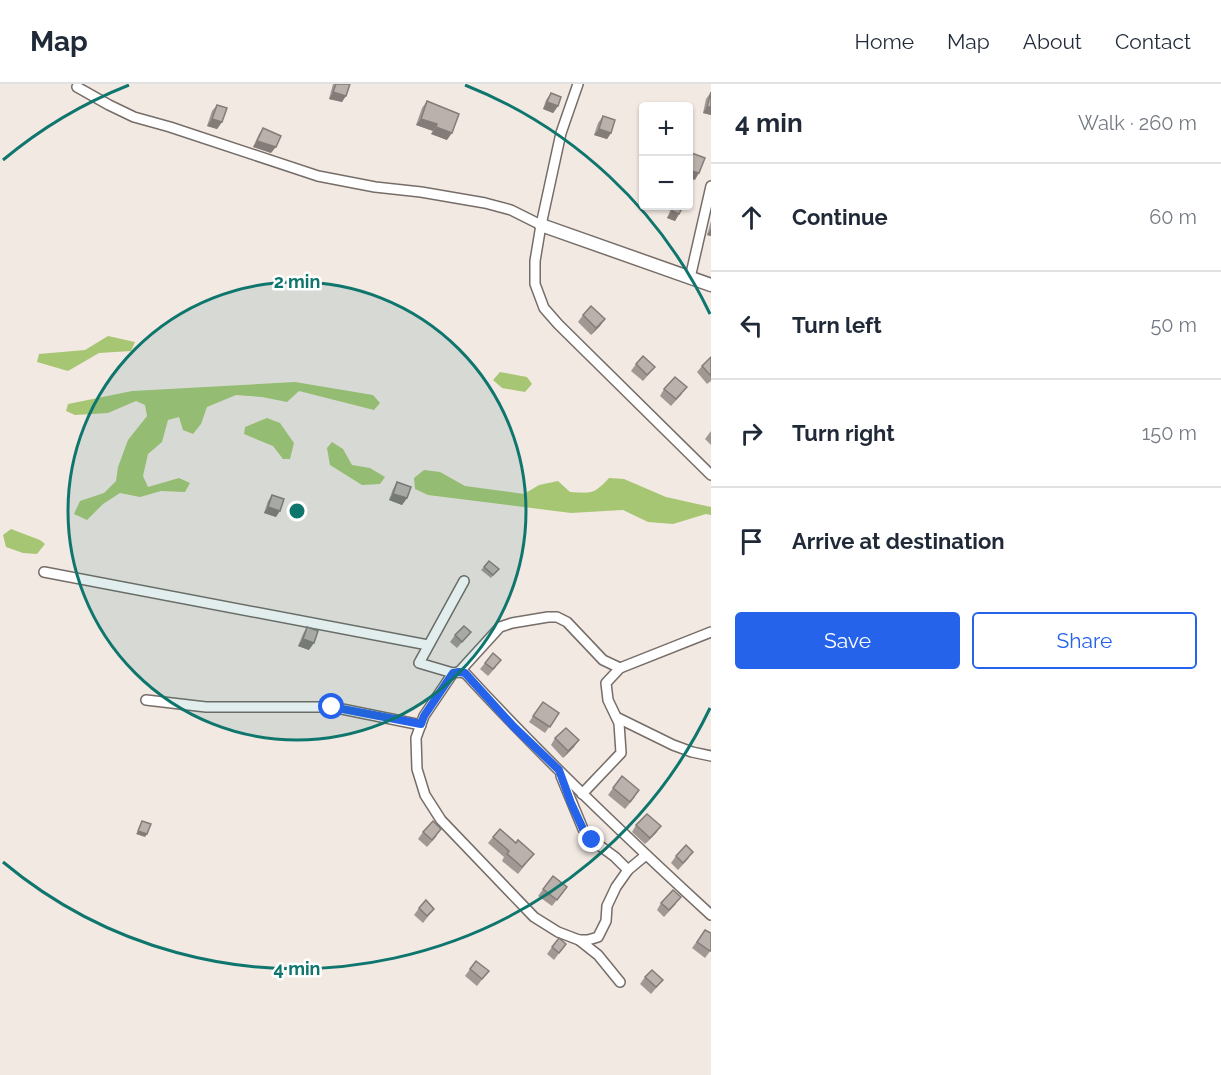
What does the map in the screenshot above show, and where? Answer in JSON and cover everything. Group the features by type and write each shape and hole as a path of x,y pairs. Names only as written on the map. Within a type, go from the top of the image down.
{"street":[{"path":"578,84 561,133 541,225 535,261 535,284 544,308 558,324 711,475"},
{"path":"77,87 134,117 318,176 485,203 511,210 541,225 711,285"},
{"path":"690,278 711,186"},
{"path":"44,572 428,645"},
{"path":"464,581 419,663 456,673 465,673 514,727 591,803 711,915"},
{"path":"620,668 603,660 567,622 557,617 548,616 500,627 456,673 424,716 416,738 417,769 425,795 441,820 534,917 558,932 579,940 598,955 620,982"},
{"path":"582,794 621,753 618,718 608,700 606,683 620,668 711,632"},
{"path":"146,700 206,707 332,707 421,724"},
{"path":"618,718 673,745 711,756"},
{"path":"559,770 569,798 587,835 628,870"},
{"path":"569,798 591,803"},
{"path":"598,955 596,948 598,937 606,921 607,906 616,887 628,870 646,855"},
{"path":"579,940 598,937"}],"green space":[{"path":"108,336 135,342 131,351 99,353 68,371 37,362 39,354 85,350"},
{"path":"500,372 527,377 532,384 525,392 502,388 493,380"},
{"path":"295,382 373,395 380,403 374,410 299,391 287,402 236,395 207,407 201,424 193,434 183,430 179,417 168,420 162,442 148,454 143,476 148,487 179,478 190,483 185,492 161,491 140,497 120,493 103,504 87,520 74,514 80,501 104,493 116,481 118,467 128,440 147,416 145,405 136,401 108,413 75,415 66,411 68,404 132,391"},
{"path":"267,418 280,423 294,443 290,459 283,459 273,446 244,434 245,427"},
{"path":"332,442 343,449 352,465 370,468 385,477 380,484 362,485 330,465 327,448"},
{"path":"424,470 440,472 465,486 524,494 539,485 558,481 570,492 588,492 599,488 609,478 624,479 666,497 711,507 711,515 706,514 673,524 648,522 623,510 571,513 428,495 415,489 414,478"},
{"path":"11,529 45,544 37,554 23,553 6,547 3,535"}],"building":[{"path":"336,84 350,84 346,96 333,92"},
{"path":"711,92 711,107 707,107"},
{"path":"551,93 561,97 558,106 547,102"},
{"path":"427,101 459,114 452,133 436,127 437,124 421,119"},
{"path":"217,105 227,108 222,122 212,119"},
{"path":"603,116 615,120 611,133 599,129"},
{"path":"263,128 281,136 276,147 257,141"},
{"path":"693,154 705,158 699,173 693,171"},
{"path":"591,306 605,319 596,328 583,315"},
{"path":"643,356 655,367 647,375 636,364"},
{"path":"711,357 711,376 702,366"},
{"path":"675,377 687,387 676,399 664,389"},
{"path":"397,482 411,487 407,498 393,494"},
{"path":"272,495 284,499 280,511 268,507"},
{"path":"489,561 499,569 493,575 484,567"},
{"path":"464,626 471,632 462,642 455,635"},
{"path":"307,627 318,631 314,643 303,639"},
{"path":"493,653 501,660 493,669 485,663"},
{"path":"543,702 559,713 550,727 533,716"},
{"path":"566,728 579,740 568,751 555,738"},
{"path":"622,776 639,790 630,802 613,788"},
{"path":"647,814 661,826 650,838 636,825"},
{"path":"142,821 151,824 147,834 138,831"},
{"path":"433,821 441,829 432,840 423,832"},
{"path":"500,829 516,843 518,840 534,854 522,867 493,837"},
{"path":"686,845 693,852 683,863 676,856"},
{"path":"553,876 567,887 557,900 543,889"},
{"path":"673,890 681,897 669,910 661,903"},
{"path":"426,900 434,909 427,916 419,908"},
{"path":"705,930 711,933 710,951 697,942"},
{"path":"559,938 566,944 559,953 552,947"},
{"path":"476,961 489,971 482,979 470,969"},
{"path":"652,970 663,980 656,987 645,977"}],"route":[{"path":"332,707 421,724 453,673 465,673 514,727 559,770 583,829 592,840"}]}
